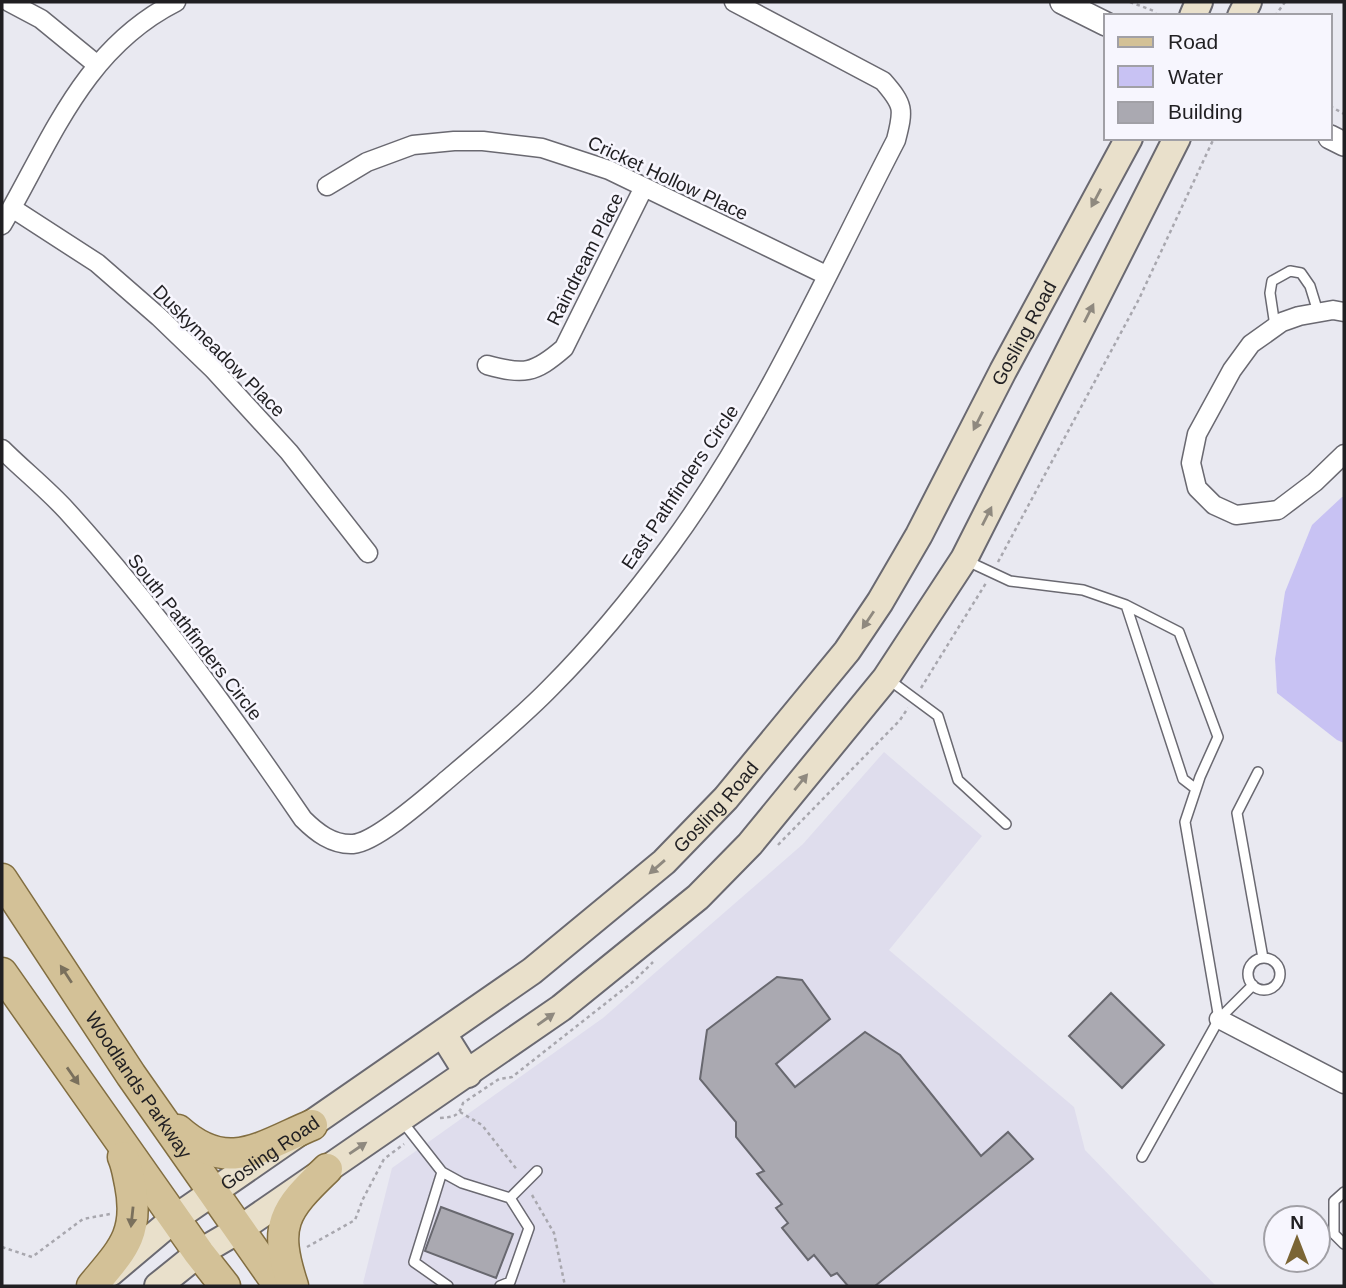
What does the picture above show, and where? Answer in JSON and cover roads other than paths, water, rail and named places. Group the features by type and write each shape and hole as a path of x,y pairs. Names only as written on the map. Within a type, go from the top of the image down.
{"main road":[{"name":"Gosling Road","path":"93,1286 174,1219 532,971 664,862 726,798 847,651 880,602 919,535 1003,371 1128,140"},
{"path":"158,1286 199,1253 240,1229 561,1008 698,897 750,844 886,678 964,559 1176,140"},
{"name":"Woodlands Parkway","path":"2,879 158,1112 279,1286"},
{"path":"2,973 174,1219 225,1286"},
{"path":"443,1034 468,1074"},
{"path":"158,1112 205,1150 223,1154 241,1155 312,1125"},
{"path":"93,1286 123,1246 131,1231 134,1216 134,1201 126,1164 110,1128"},
{"path":"293,1286 282,1233 286,1215 299,1195 327,1169"}],"street":[{"path":"9,2 41,19 96,64"},
{"path":"2,225 68,103 96,64 128,34 176,2"},
{"name":"East Pathfinders Circle","path":"354,844 379,833 397,820 530,706 578,657 644,580 672,543 735,447 896,140 901,119 900,100 883,81 734,2"},
{"path":"1062,2 1104,23"},
{"name":"Cricket Hollow Place","path":"327,186 367,162 413,145 454,141 542,148 609,170 826,275"},
{"name":"Raindream Place","path":"487,365 517,373 545,365 564,348 644,187"},
{"name":"Duskymeadow Place","path":"12,208 97,263 213,369 289,452 368,553"},
{"path":"1344,312 1333,310 1299,316 1275,327 1251,344 1232,369 1197,434 1191,463 1197,488 1214,506 1236,515 1278,510 1315,482 1344,454"},
{"name":"South Pathfinders Circle","path":"2,449 66,509 135,589 178,644 303,819 320,836 354,844"},
{"path":"1219,1019 1344,1084"}],"lane":[{"path":"1275,327 1270,293 1272,281 1290,271 1301,273 1310,286 1318,312"},
{"path":"964,559 1010,581 1083,590 1126,605 1179,632 1218,737 1185,822 1219,1019"},
{"path":"1126,605 1183,779 1196,789"},
{"path":"886,678 938,716 958,780 1006,824"},
{"path":"1258,772 1237,813 1263,958"},
{"path":"1263,958 1277,965 1280,970 1277,985 1267,990 1257,989 1248,976 1250,966 1263,958"},
{"path":"1142,1157 1219,1019 1253,985"},
{"path":"401,1119 442,1172 462,1183 510,1198 529,1228 510,1282 500,1286"},
{"path":"510,1198 537,1171"},
{"path":"442,1172 414,1262 448,1286"},
{"path":"1344,1192 1334,1201 1335,1234 1344,1244"}],"water":[{"path":"1342,497 1344,743 1277,693 1275,659 1285,592 1312,525"}]}
